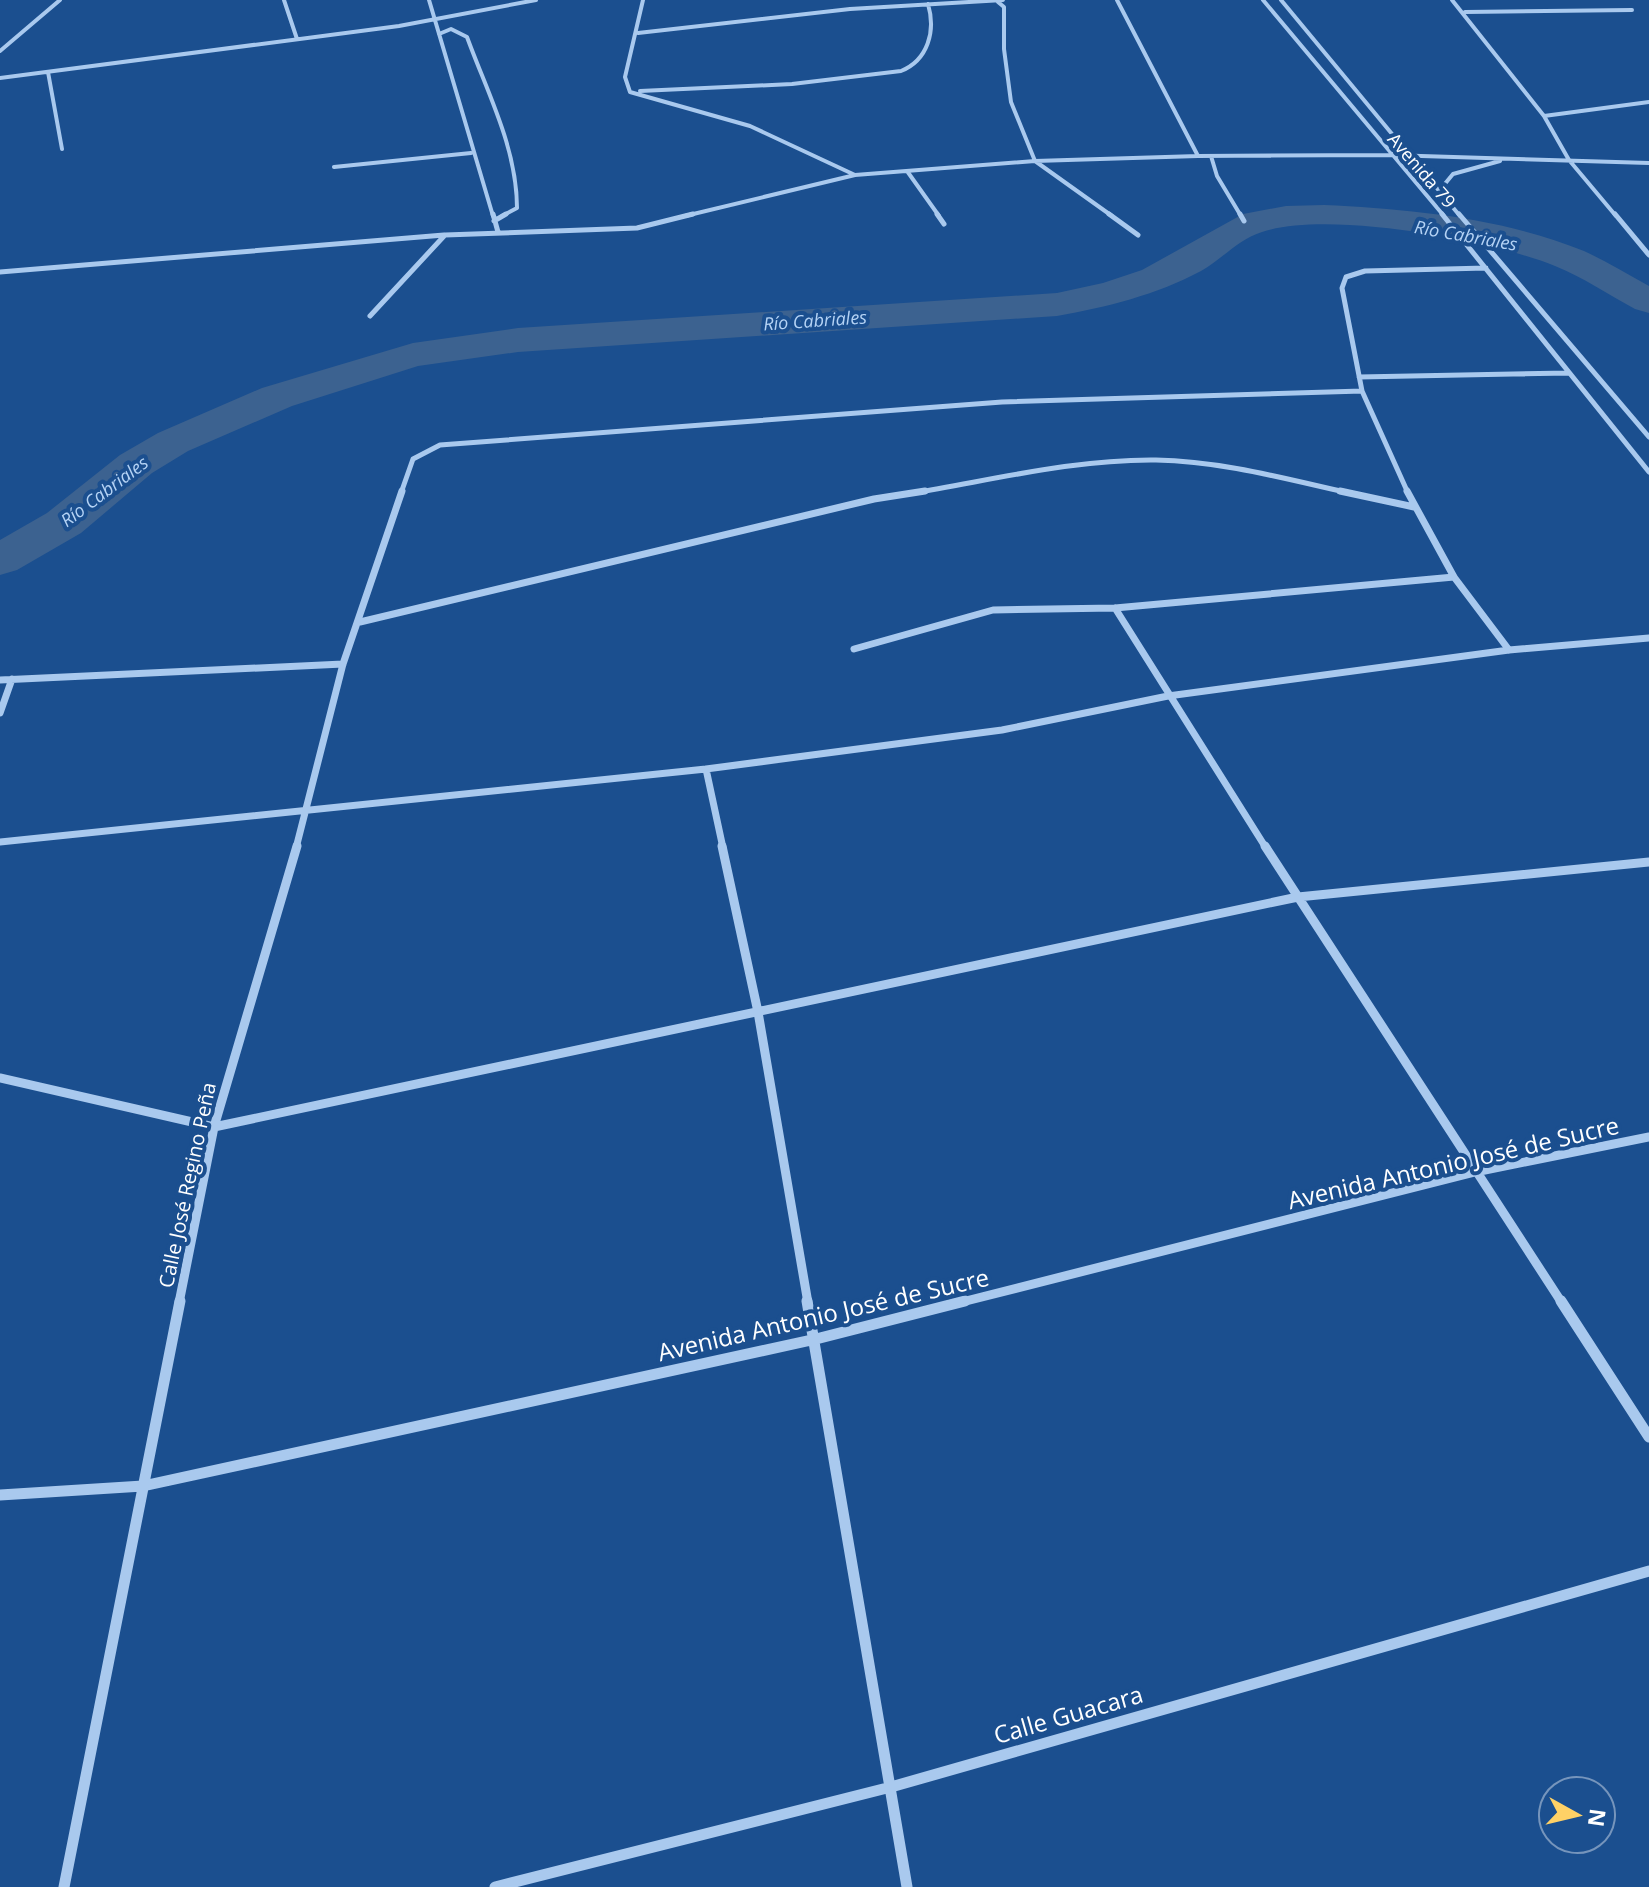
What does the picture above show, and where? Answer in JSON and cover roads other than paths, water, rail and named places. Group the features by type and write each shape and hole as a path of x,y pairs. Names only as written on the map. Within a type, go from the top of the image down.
{"street":[{"path":"0,51 60,0"},
{"path":"284,0 297,39"},
{"path":"429,0 471,153 498,232"},
{"path":"0,78 433,20 536,0"},
{"path":"643,0 638,33 625,77 630,92 750,126 855,175"},
{"path":"1117,0 1198,156"},
{"name":"Avenida 79","path":"1263,0 1389,155 1433,202 1649,472"},
{"name":"Avenida 79","path":"1281,0 1494,257 1649,437"},
{"path":"1452,0 1465,12 1544,116 1569,160 1649,255"},
{"path":"638,33 928,4 1001,1 1011,102 1035,161 1138,235"},
{"path":"630,92 799,83 900,72 919,60 929,41 932,15 928,4"},
{"path":"1465,12 1632,10"},
{"path":"439,34 451,29 467,37 504,140 519,192 517,208 494,221"},
{"path":"48,72 62,149"},
{"path":"1544,116 1649,102"},
{"path":"334,167 471,153"},
{"path":"0,272 445,235 637,228 855,175 1035,161 1389,155 1649,163"},
{"path":"1211,156 1217,176 1244,221"},
{"path":"1439,191 1453,174 1517,158"},
{"path":"907,171 944,224"},
{"path":"370,316 445,235"},
{"path":"1486,268 1365,271 1346,277 1342,288 1362,391 1414,507 1454,577 1509,650"},
{"path":"1359,377 1569,373"},
{"name":"Calle José Regino Peña","path":"64,1887 214,1127 307,810 343,664 360,622 413,459 440,445 958,405 1117,396 1362,391"},
{"path":"360,622 874,499 1083,465 1156,460 1233,467 1414,507"},
{"path":"854,649 985,611 1115,608 1454,577"},
{"path":"1115,608 1168,696 1649,1437"},
{"path":"0,842 706,769 1002,730 1168,696 1509,650 1649,638"},
{"path":"0,680 343,664"},
{"path":"0,713 12,679"},
{"path":"706,769 758,1012 907,1887"},
{"path":"0,1078 123,1109 214,1127 1298,897 1649,862"},
{"name":"Avenida Antonio José de Sucre","path":"0,1495 143,1486 816,1339 1475,1172 1649,1137"},
{"name":"Calle Guacara","path":"495,1887 891,1787 1649,1571"}],"waterway":[{"name":"Río Cabriales","path":"0,560 64,523 136,464 173,442 277,397 413,355 518,340 1057,304 1117,291 1156,278 1193,260 1247,225 1286,217 1367,217 1501,238 1568,258 1649,301"}]}
